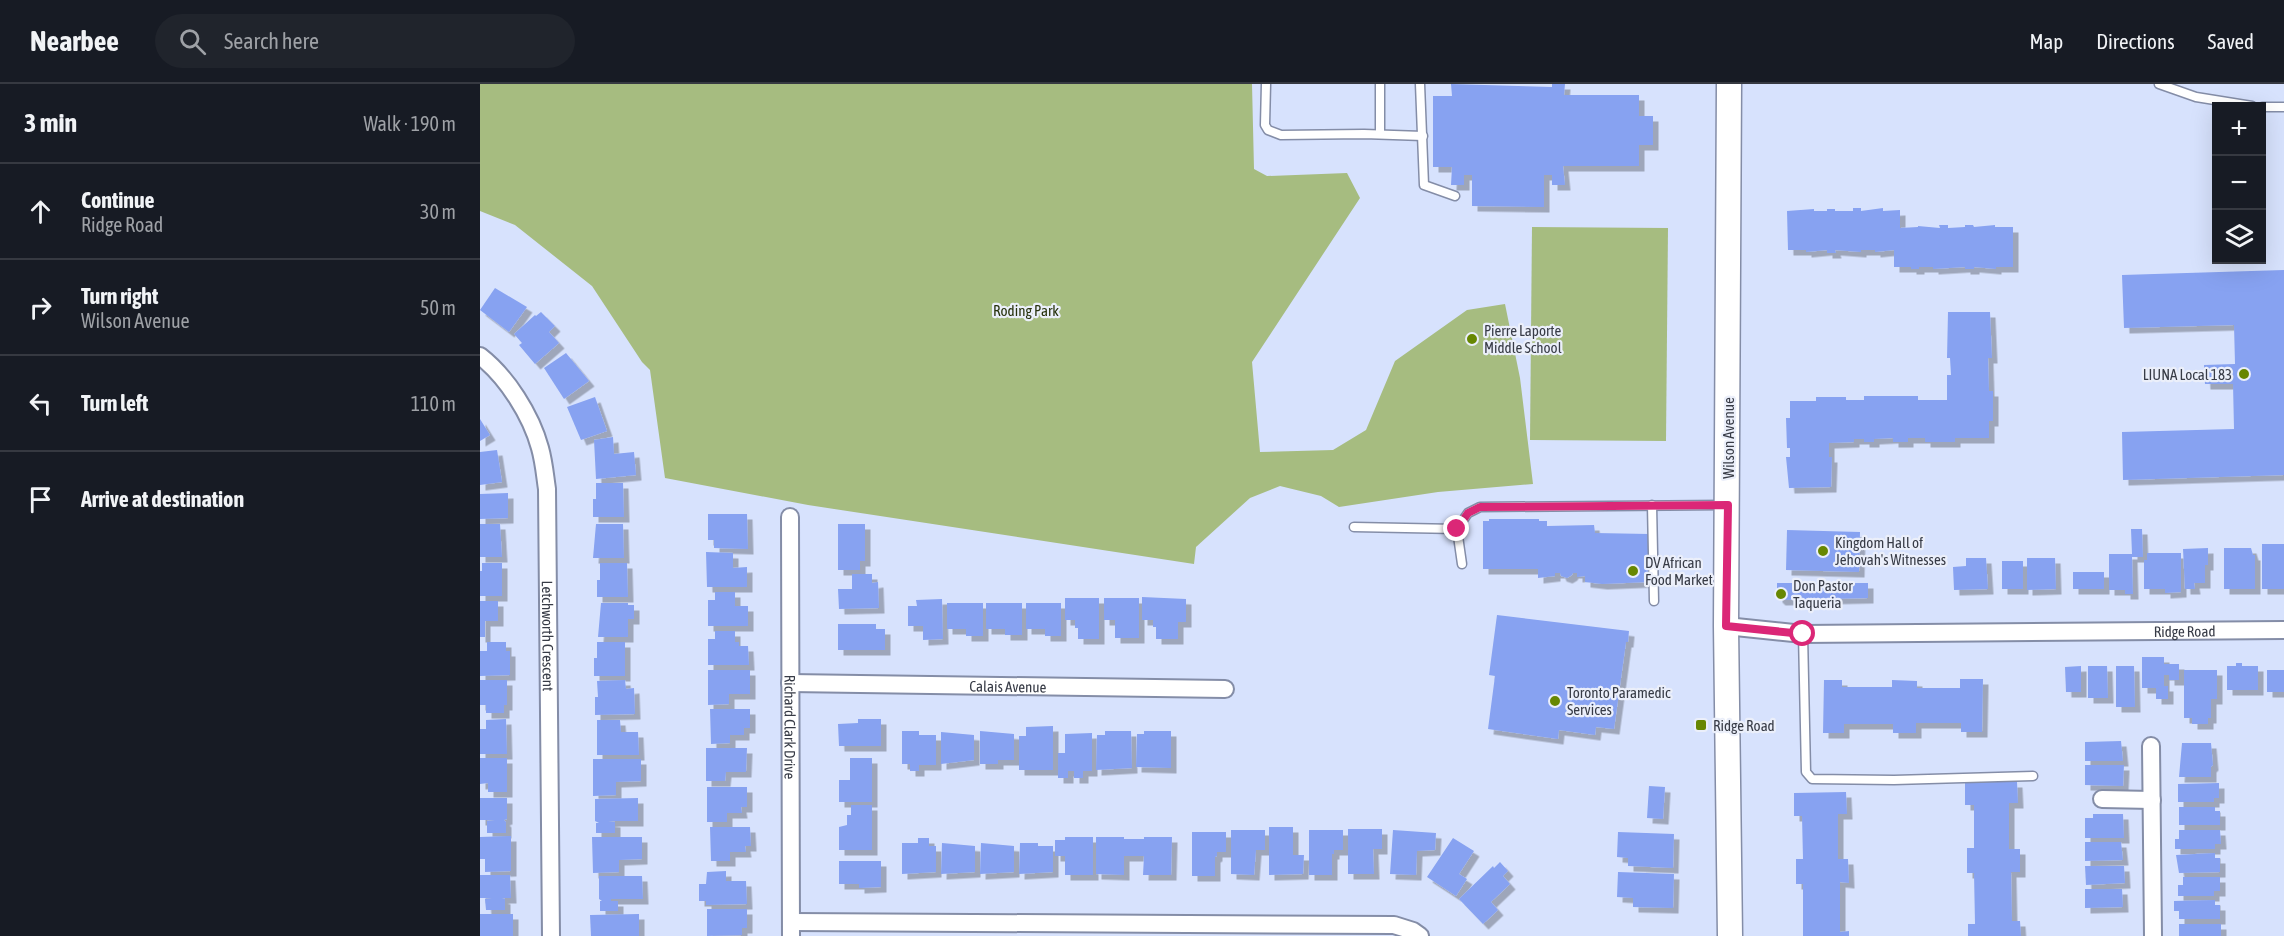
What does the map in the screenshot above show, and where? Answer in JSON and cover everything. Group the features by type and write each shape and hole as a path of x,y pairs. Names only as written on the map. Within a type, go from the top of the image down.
{"main road":[{"name":"Wilson Avenue","path":"1729,84 1726,626 1730,936"}],"street":[{"name":"Letchworth Crescent","path":"480,356 500,377 527,417 540,447 547,489 551,936"},
{"name":"Richard Clark Drive","path":"790,517 791,929"},
{"name":"Ridge Road","path":"1726,626 1803,634 2284,630"},
{"name":"Calais Avenue","path":"790,683 1225,689"},
{"path":"2151,746 2153,936"},
{"path":"2102,799 2152,800"},
{"path":"791,929 1394,925 1413,931 1420,936"}],"lane":[{"path":"1266,84 1265,125 1268,130 1281,135 1423,136"},
{"path":"1380,84 1380,134"},
{"path":"1420,84 1424,185 1455,196"},
{"path":"2159,84 2196,97 2227,102"},
{"path":"2266,107 2284,107"},
{"path":"1652,505 1653,601"},
{"path":"1462,564 1457,529 1468,513 1480,507 1728,505"},
{"path":"1354,527 1457,529"},
{"path":"1803,634 1806,772 1812,779 1894,780 2033,776"}],"green space":[{"name":"Roding Park","path":"480,84 1252,84 1254,169 1267,176 1347,173 1360,198 1252,362 1260,452 1333,450 1366,430 1395,361 1467,310 1505,304 1520,378 1533,484 1438,492 1339,507 1321,496 1280,486 1250,498 1196,547 1194,564 808,505 665,478 650,370 642,362 592,286 515,225 480,211"},
{"path":"1532,227 1668,228 1666,441 1530,440"}],"building":[{"path":"1451,84 1552,87 1552,84 1565,84 1564,95 1639,95 1639,116 1653,116 1653,145 1639,145 1639,166 1563,166 1565,185 1552,185 1552,175 1544,175 1544,207 1472,206 1472,175 1464,175 1464,185 1451,185 1452,167 1433,167 1433,96 1452,96"},
{"path":"1853,208 1861,208 1861,211 1883,208 1883,211 1900,210 1900,228 1918,226 1940,228 1939,225 1948,225 1948,228 1965,227 1965,225 2013,227 2013,267 1933,269 1933,267 1919,267 1919,269 1911,269 1911,267 1894,267 1894,250 1875,252 1875,250 1861,250 1861,252 1835,250 1836,253 1827,253 1827,250 1806,252 1806,250 1788,250 1787,211 1835,209 1835,211 1853,211"},
{"name":"LIUNA Local 183","path":"2284,270 2284,475 2123,480 2122,432 2234,429 2233,384 2205,384 2204,365 2235,364 2234,325 2124,328 2122,275"},
{"path":"495,288 527,307 509,332 480,310"},
{"path":"541,312 555,326 549,332 559,343 535,364 519,345 522,343 514,334"},
{"path":"1948,312 1990,312 1992,358 1988,358 1989,391 1993,391 1993,421 1989,421 1989,438 1955,438 1955,442 1925,442 1925,438 1908,438 1908,442 1893,442 1893,438 1874,439 1874,442 1854,439 1854,442 1829,443 1829,457 1832,457 1831,487 1789,488 1786,457 1790,457 1790,448 1787,448 1786,418 1790,418 1790,401 1816,401 1816,397 1846,397 1846,400 1864,400 1864,396 1918,396 1918,400 1947,400 1947,375 1951,375 1950,358 1947,358"},
{"path":"566,353 589,381 564,399 544,368"},
{"path":"595,397 607,431 581,440 567,407"},
{"path":"480,419 490,435 480,441"},
{"path":"613,437 614,454 634,452 636,475 596,479 594,440"},
{"path":"497,450 502,482 480,485 480,452"},
{"path":"596,483 623,483 624,517 593,517"},
{"path":"508,493 508,518 480,519 480,494"},
{"path":"708,514 747,514 748,549 714,548 714,540 708,540"},
{"path":"1489,519 1539,519 1539,521 1547,521 1547,526 1594,525 1595,533 1649,534 1649,582 1602,584 1585,582 1585,576 1577,577 1577,573 1567,578 1561,576 1560,573 1555,573 1555,576 1538,578 1538,569 1483,569 1483,521 1489,521"},
{"path":"480,524 500,524 502,557 480,557"},
{"path":"596,524 623,524 624,558 593,558"},
{"path":"838,524 865,524 865,561 860,561 860,570 838,570"},
{"path":"2131,529 2142,529 2143,557 2132,557 2133,594 2125,594 2125,590 2109,590 2109,554 2132,554"},
{"name":"Kingdom Hall of Jehovah's Witnesses","path":"1787,530 1860,532 1859,572 1786,570"},
{"path":"2262,544 2284,544 2284,589 2262,589"},
{"path":"2208,548 2205,583 2194,583 2195,589 2185,589 2183,549"},
{"path":"2224,548 2251,548 2255,555 2255,589 2224,589"},
{"path":"706,552 733,553 733,568 747,567 747,587 707,587"},
{"path":"2147,553 2181,553 2181,592 2165,593 2165,589 2144,589 2144,560 2147,560"},
{"path":"1966,558 1986,558 1988,589 1954,590 1953,567 1966,566"},
{"path":"2027,558 2055,558 2056,589 2027,590"},
{"path":"2002,561 2023,561 2023,589 2002,589"},
{"path":"482,563 502,563 502,596 480,596"},
{"path":"600,563 627,563 628,597 597,597"},
{"path":"2073,572 2104,572 2104,589 2073,589"},
{"path":"852,574 872,574 872,583 878,582 879,608 839,609 838,589 852,589"},
{"path":"1777,583 1868,583 1868,598 1780,600 1777,597"},
{"path":"715,592 735,592 735,606 748,606 748,626 708,626 708,600 715,600"},
{"path":"1142,597 1186,599 1186,622 1178,622 1178,639 1156,639 1156,627 1153,627 1153,620 1142,620"},
{"path":"1065,598 1099,598 1099,639 1078,639 1075,620 1065,620"},
{"path":"1104,598 1139,598 1139,638 1115,638 1115,620 1104,620"},
{"path":"942,599 943,639 923,640 923,626 908,626 908,606 917,606 916,600"},
{"path":"480,601 498,601 498,621 485,621 485,637 480,637"},
{"path":"601,603 634,605 634,619 628,619 628,637 598,637"},
{"path":"947,603 983,603 983,636 966,636 966,629 947,629"},
{"path":"986,603 1022,603 1022,635 1005,635 1005,629 986,629"},
{"path":"1026,603 1061,603 1061,636 1045,636 1045,629 1026,629"},
{"name":"Toronto Paramedic Services","path":"1497,615 1629,631 1614,729 1596,727 1595,735 1559,730 1558,739 1488,729 1495,676 1489,675"},
{"path":"838,624 876,624 876,629 885,629 885,650 838,650"},
{"path":"715,631 735,631 735,642 739,642 739,646 748,646 749,665 708,665 708,639 715,639"},
{"path":"487,642 506,642 506,651 510,651 510,675 480,676 480,651 487,651"},
{"path":"597,642 625,642 625,676 594,676"},
{"path":"2142,657 2164,657 2164,664 2179,664 2179,680 2169,680 2169,675 2164,675 2164,686 2168,686 2168,699 2156,699 2156,688 2142,688"},
{"path":"2236,663 2242,663 2242,666 2258,666 2258,690 2227,690 2227,666 2236,666"},
{"path":"2081,666 2081,692 2066,692 2065,667"},
{"path":"2088,666 2107,666 2108,698 2088,698"},
{"path":"2116,666 2134,666 2135,707 2116,707"},
{"path":"708,670 750,670 750,694 729,694 729,704 708,705"},
{"path":"2184,670 2217,670 2217,699 2211,699 2211,718 2208,718 2208,724 2192,724 2192,718 2184,718"},
{"path":"2267,670 2284,670 2284,692 2267,692"},
{"path":"1960,679 1983,679 1982,732 1961,732 1961,723 1916,723 1916,733 1893,733 1893,724 1844,724 1844,733 1823,733 1824,680 1842,680 1842,687 1892,687 1892,680 1917,681 1917,688 1960,688"},
{"path":"480,680 507,680 507,705 504,705 504,713 486,713 486,705 480,705"},
{"path":"625,680 626,689 634,688 635,714 595,715 595,697 598,697 597,681"},
{"path":"710,709 750,709 750,728 744,728 744,735 730,735 730,743 711,744"},
{"path":"506,719 507,754 480,754 480,729 486,729 486,720"},
{"path":"858,719 881,719 881,746 839,746 838,724 858,723"},
{"path":"597,720 620,720 621,732 638,732 639,755 597,755"},
{"path":"1053,726 1053,770 1019,770 1019,736 1026,736 1026,727"},
{"path":"902,731 919,731 919,735 936,735 936,765 919,765 919,771 910,771 910,764 902,764"},
{"path":"980,731 1014,734 1014,760 998,760 998,764 980,764"},
{"path":"1105,731 1131,731 1132,768 1096,770 1097,735 1105,735"},
{"path":"1144,731 1171,731 1171,768 1136,767 1137,734 1144,734"},
{"path":"941,732 974,735 974,760 941,764"},
{"path":"1092,733 1092,771 1083,771 1083,778 1074,778 1074,771 1068,771 1068,778 1058,778 1058,753 1065,753 1065,734"},
{"path":"2121,741 2123,761 2085,761 2085,742"},
{"path":"2182,743 2211,743 2213,765 2211,777 2179,777"},
{"path":"706,748 747,748 746,772 726,772 725,781 706,781"},
{"path":"480,758 507,758 507,792 488,792 488,783 480,784"},
{"path":"850,758 872,758 872,802 839,802 839,780 850,780"},
{"path":"593,759 641,759 641,781 616,782 616,795 593,796"},
{"path":"2085,765 2124,765 2123,786 2085,785"},
{"path":"1965,782 2017,782 2018,803 2009,803 2009,849 2020,849 2020,872 2011,872 2012,921 2020,921 2021,936 1968,936 1968,924 1975,924 1974,873 1967,873 1967,848 1974,848 1974,805 1965,805"},
{"path":"2219,783 2219,798 2214,798 2214,802 2178,802 2178,784"},
{"path":"1649,786 1665,787 1663,819 1647,818"},
{"path":"707,787 747,787 747,807 741,807 742,813 727,813 727,822 707,822"},
{"path":"1846,792 1847,814 1838,814 1838,859 1848,859 1849,883 1840,882 1840,932 1849,931 1849,936 1803,936 1803,884 1796,884 1796,859 1803,859 1802,816 1794,816 1794,793"},
{"path":"480,798 507,798 507,819 504,820 506,833 487,833 487,821 495,820 480,820"},
{"path":"638,798 638,821 608,821 615,822 615,833 596,833 596,823 599,823 595,821 595,799"},
{"path":"851,805 872,805 872,850 839,850 839,827 847,825 847,815 851,815"},
{"path":"2179,807 2215,807 2215,811 2220,811 2220,825 2179,825"},
{"path":"2093,814 2123,814 2124,838 2085,838 2085,818 2093,818"},
{"path":"710,827 750,827 751,846 745,846 746,852 730,852 730,861 711,861"},
{"path":"1269,827 1293,827 1293,855 1304,855 1303,874 1269,875"},
{"path":"1348,829 1382,829 1382,849 1373,849 1374,874 1348,874"},
{"path":"1231,830 1265,830 1265,850 1256,850 1254,875 1231,874"},
{"path":"1309,830 1343,830 1343,850 1334,850 1332,854 1332,875 1309,875"},
{"path":"1393,830 1436,833 1435,850 1417,851 1416,875 1390,874"},
{"path":"2179,830 2220,830 2221,844 2215,844 2215,849 2175,849 2175,839 2179,839"},
{"path":"1192,832 1226,832 1226,852 1217,852 1215,876 1192,876"},
{"path":"1618,832 1674,834 1673,868 1628,866 1628,858 1617,857"},
{"path":"511,836 511,871 485,872 485,859 480,859 480,837"},
{"path":"592,837 642,837 642,859 619,860 619,872 593,873"},
{"path":"1065,837 1093,837 1093,875 1065,875 1065,856 1055,856 1055,840 1065,840"},
{"path":"1096,837 1144,839 1144,837 1172,837 1171,875 1143,875 1144,856 1124,856 1124,875 1096,874"},
{"path":"918,838 929,838 929,846 936,846 936,872 902,874 902,843 918,843"},
{"path":"1453,838 1474,851 1459,874 1467,879 1456,896 1427,877"},
{"path":"2085,842 2121,842 2123,860 2085,861"},
{"path":"942,843 975,846 975,872 941,874"},
{"path":"981,843 1014,846 1014,872 980,874"},
{"path":"1020,843 1053,846 1053,872 1019,874"},
{"path":"2215,853 2215,858 2220,858 2220,872 2179,873 2176,855"},
{"path":"839,861 881,861 881,887 859,888 859,884 839,884"},
{"path":"1500,862 1508,871 1503,876 1510,884 1491,902 1498,910 1483,924 1459,899"},
{"path":"2085,866 2124,866 2125,883 2086,885"},
{"path":"726,871 726,881 746,881 747,904 706,905 706,901 699,901 699,884 706,884 707,872"},
{"path":"1618,872 1674,874 1673,908 1633,907 1633,898 1617,897"},
{"path":"480,875 510,875 511,898 502,898 505,899 505,910 486,910 485,899 492,898 480,898"},
{"path":"599,876 642,876 643,899 611,899 611,901 618,901 618,911 600,911 600,901 602,901 599,899"},
{"path":"2183,877 2220,877 2220,891 2214,891 2214,896 2178,896 2178,885 2183,885"},
{"path":"2085,889 2122,889 2123,907 2085,908"},
{"path":"2215,900 2215,905 2220,905 2220,919 2179,919 2179,911 2174,911 2174,901"},
{"path":"707,909 747,909 747,928 742,928 742,935 707,936"},
{"path":"480,914 513,914 513,936 480,936"},
{"path":"639,914 639,936 591,936 590,915"},
{"path":"2179,924 2221,924 2221,936 2179,936"}],"place":[{"name":"Pierre Laporte Middle School","path":"1472,339"},
{"name":"LIUNA Local 183","path":"2244,374"},
{"name":"Kingdom Hall of Jehovah's Witnesses","path":"1823,551"},
{"name":"DV African Food Market","path":"1633,571"},
{"name":"Don Pastor Taqueria","path":"1781,594"},
{"name":"Toronto Paramedic Services","path":"1555,701"},
{"name":"Ridge Road","path":"1701,725"}],"route":[{"path":"1457,529 1468,513 1480,507 1728,505 1726,626 1803,634"}]}
